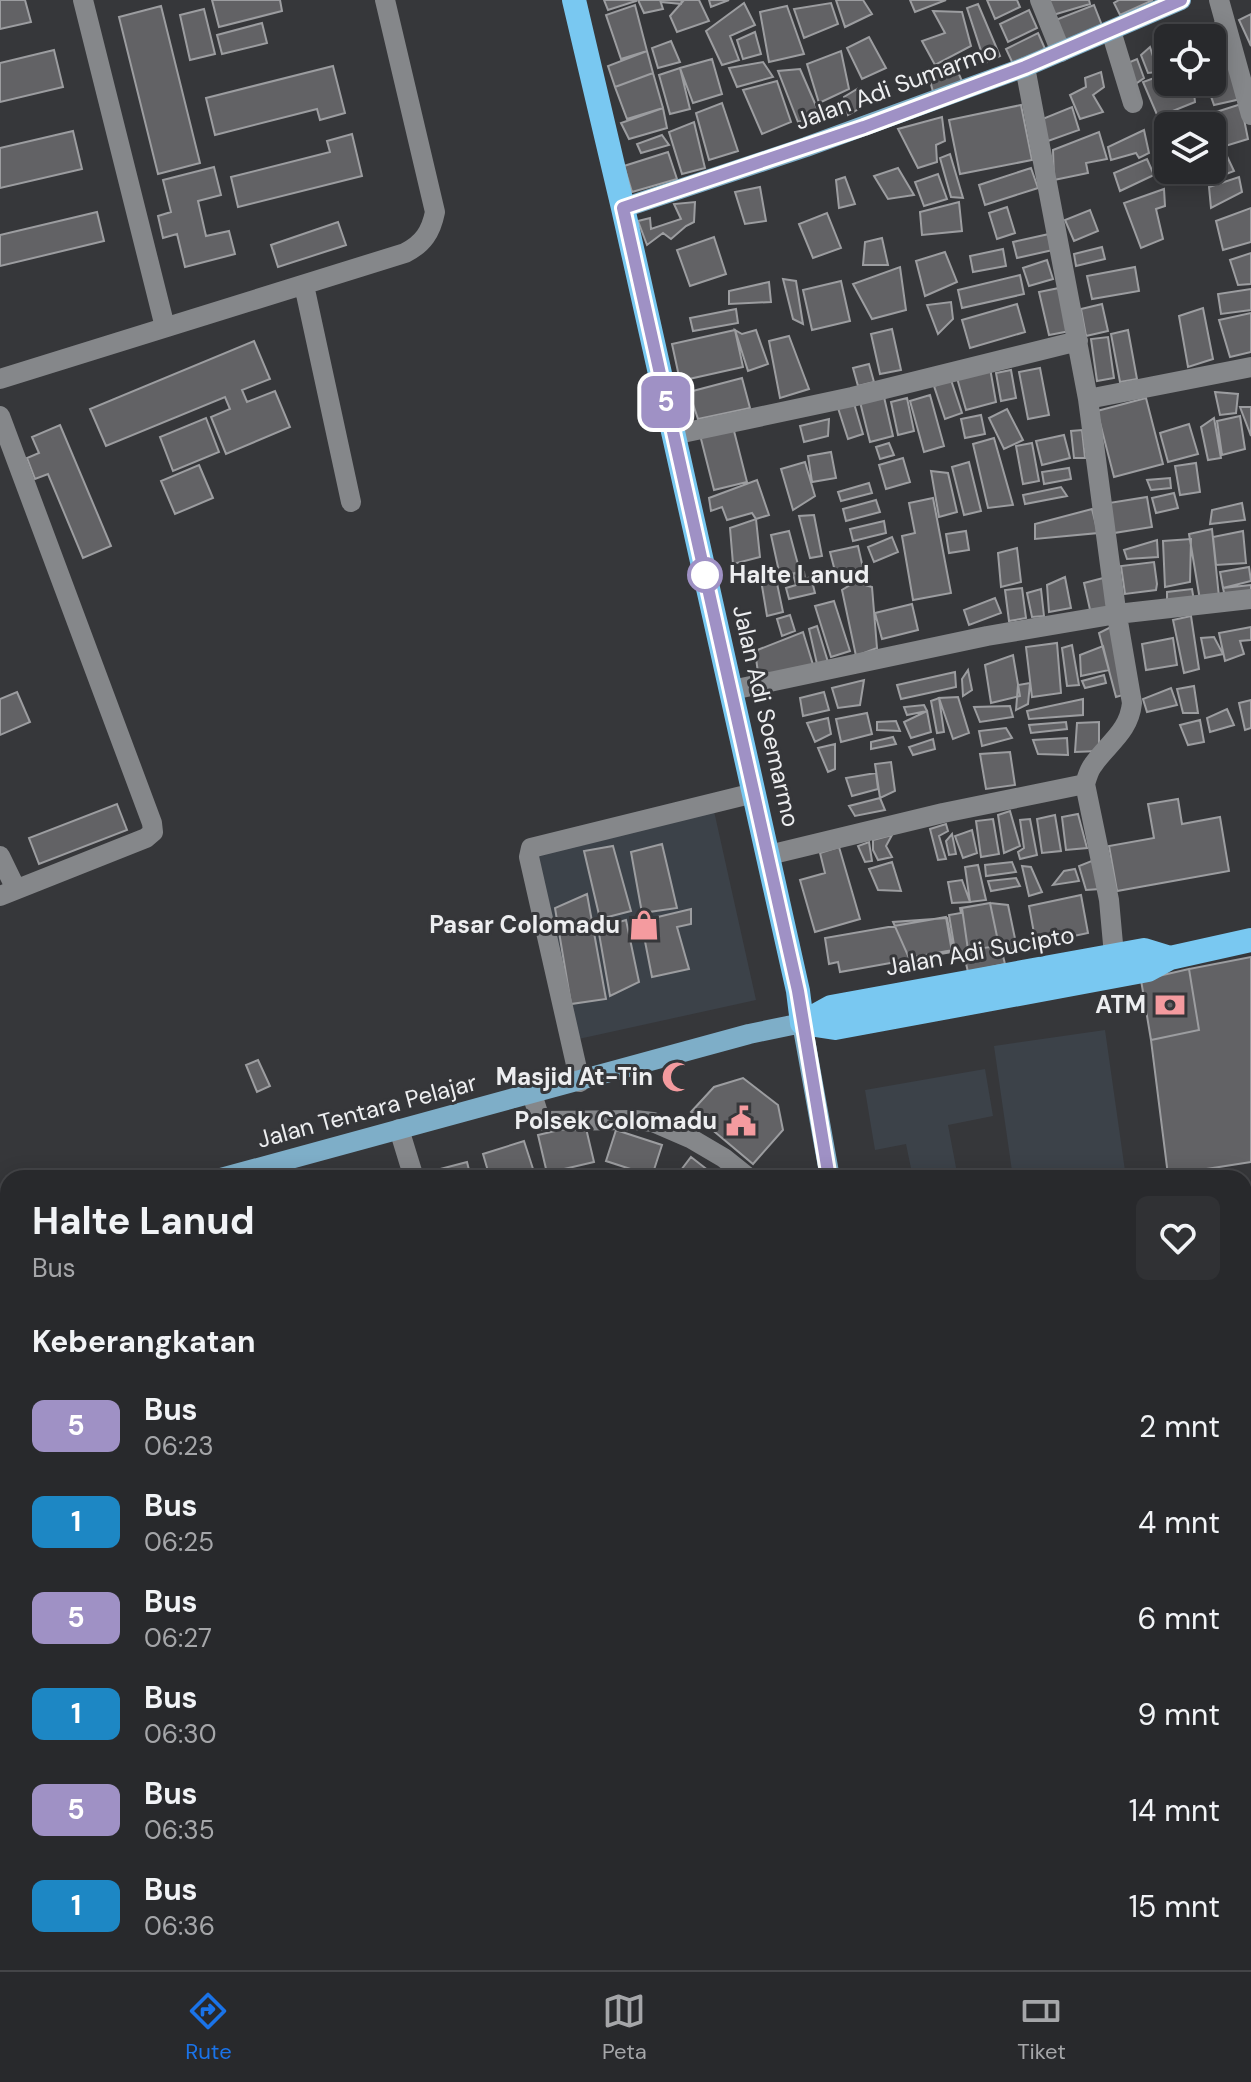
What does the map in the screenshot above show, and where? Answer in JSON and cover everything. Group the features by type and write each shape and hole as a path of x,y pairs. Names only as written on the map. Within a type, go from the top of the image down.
{"highway":[{"name":"Jalan Adi Soemarmo","path":"574,0 769,855 802,1023"},
{"name":"Jalan Adi Sucipto","path":"802,1023 835,1028 1148,970 1170,958 1251,940"},
{"name":"Jalan Adi Sucipto","path":"802,1023 831,1007 1114,955 1144,950 1170,958"}],"main road":[{"name":"Jalan Adi Sumarmo","path":"623,208 864,127 1025,67 1181,0"},
{"name":"Jalan Adi Sucipto","path":"664,1058 802,1023"},
{"path":"802,1023 829,1170"},
{"name":"Jalan Tentara Pelajar","path":"261,1170 399,1129 664,1058"}],"street":[{"path":"83,0 165,327"},
{"path":"0,379 405,253 417,246 433,225 435,212 385,0"},
{"path":"1040,0 1061,52"},
{"path":"1219,0 1251,115"},
{"path":"1111,31 1133,103"},
{"path":"1025,67 1088,399 1132,703 1131,717 1125,728 1091,767 1085,784 1109,900 1114,955"},
{"path":"304,285 351,502"},
{"path":"673,435 852,397 1078,341"},
{"path":"1088,399 1251,367"},
{"path":"0,416 153,832 146,838 8,892 0,856"},
{"path":"732,690 987,636 1117,614 1251,599"},
{"path":"769,855 943,813 1085,784"},
{"path":"580,1082 529,857 531,848 754,793"},
{"path":"532,1094 539,1116 545,1121 653,1122 690,1138 738,1170"},
{"path":"399,1129 412,1170"}],"shaded area":[{"name":"Pasar Colomadu","path":"714,811 756,1000 574,1040 533,851"},
{"path":"1105,1030 1125,1170 1012,1170 994,1046"},
{"path":"985,1069 993,1116 948,1125 956,1170 911,1170 906,1144 875,1150 865,1090"}],"building":[{"path":"0,0 25,0 31,22 0,29"},
{"path":"212,0 280,0 282,11 219,27"},
{"path":"604,0 636,0 636,1 608,10"},
{"path":"638,0 660,0 663,9 644,13"},
{"path":"660,0 682,0 681,4"},
{"path":"684,0 699,0 709,21 677,32 670,16"},
{"path":"709,0 729,0 711,7"},
{"path":"836,0 863,0 872,14 845,27"},
{"path":"910,0 946,0 915,12"},
{"path":"987,0 1017,0 1020,7 995,19"},
{"path":"1048,0 1089,0 1090,4 1053,15"},
{"path":"1119,0 1153,0 1120,15 1114,3"},
{"path":"744,3 755,25 730,36 739,60 722,65 706,31"},
{"path":"831,3 838,24 804,38 794,9"},
{"path":"978,4 1000,56 985,63 967,8"},
{"path":"635,5 647,51 621,59 606,15"},
{"path":"1094,5 1103,28 1062,44 1053,21"},
{"path":"161,6 200,163 158,174 119,17"},
{"path":"787,6 804,54 769,62 760,12"},
{"path":"204,9 215,54 190,60 180,15"},
{"path":"1029,10 1037,28 1008,42 1000,24"},
{"path":"933,11 962,12 971,46 935,65 922,41 945,33"},
{"path":"1251,14 1251,46 1239,20"},
{"path":"262,23 267,43 222,54 217,35"},
{"path":"755,32 761,54 743,59 737,40"},
{"path":"1038,33 1046,51 1014,66 1006,49"},
{"path":"869,37 886,68 862,79 847,48"},
{"path":"671,41 680,62 658,68 652,48"},
{"path":"1150,47 1154,72 1148,73 1141,55"},
{"path":"54,50 63,87 0,102 0,63"},
{"path":"647,51 653,73 615,87 608,66"},
{"path":"841,51 849,89 819,103 807,64"},
{"path":"712,59 722,94 693,103 680,68"},
{"path":"1137,59 1144,78 1134,85 1123,65"},
{"path":"1232,59 1241,99 1214,105 1211,96 1226,96 1226,61"},
{"path":"953,61 962,81 934,95 928,74"},
{"path":"763,62 773,77 737,87 729,68"},
{"path":"333,66 345,113 320,120 317,109 215,135 206,98"},
{"path":"680,68 690,109 670,114 659,75"},
{"path":"800,69 820,115 798,122 778,71"},
{"path":"1101,72 1104,87 1093,95 1103,112 1080,119 1070,95 1086,87 1085,78"},
{"path":"653,73 663,108 627,119 615,87"},
{"path":"1154,78 1154,96 1194,96 1195,102 1170,112 1156,112 1143,82"},
{"path":"777,81 791,122 762,134 743,90"},
{"path":"857,89 862,107 848,115 844,97"},
{"path":"722,103 738,151 709,160 696,113"},
{"path":"1241,104 1248,139 1226,146 1226,112 1216,112"},
{"path":"1021,105 1032,160 960,174 949,120"},
{"path":"1072,107 1079,130 1048,141 1040,120"},
{"path":"663,108 667,128 629,139 621,123"},
{"path":"942,117 945,141 936,145 937,162 918,168 898,129"},
{"path":"694,122 705,168 682,174 669,132"},
{"path":"1144,130 1149,153 1139,158 1136,153 1111,160 1108,147"},
{"path":"73,131 82,169 0,188 0,148"},
{"path":"1099,132 1107,159 1086,163 1088,173 1054,180 1053,150"},
{"path":"352,134 362,176 238,207 231,177 330,152 327,141"},
{"path":"662,135 669,145 641,153 637,144"},
{"path":"668,152 677,179 632,192 624,166"},
{"path":"950,154 963,198 951,197 940,158"},
{"path":"1226,154 1234,171 1226,174"},
{"path":"1147,159 1154,175 1120,191 1114,173"},
{"path":"214,167 221,195 198,201 206,236 229,231 235,254 185,267 177,234 163,238 158,216 171,212 163,180"},
{"path":"898,168 914,195 888,199 874,176"},
{"path":"1031,168 1038,188 985,205 979,185"},
{"path":"938,174 947,199 924,206 915,182"},
{"path":"845,177 855,204 839,208 836,180"},
{"path":"1239,177 1242,192 1211,208 1209,187 1226,184"},
{"path":"760,187 766,221 745,224 735,192"},
{"path":"1164,189 1165,206 1156,209 1163,239 1141,248 1124,203"},
{"path":"695,202 694,222 671,239 663,233 647,245 638,221 650,218 651,229 681,219 674,204"},
{"path":"959,202 962,231 922,235 920,212"},
{"path":"1007,207 1015,233 997,239 989,213"},
{"path":"1251,208 1251,242 1223,250 1216,221"},
{"path":"1090,210 1098,231 1074,241 1065,220"},
{"path":"97,212 104,241 0,266 0,235"},
{"path":"827,213 841,248 813,258 799,224"},
{"path":"338,222 346,245 278,267 271,245"},
{"path":"1049,234 1053,250 1017,258 1013,242"},
{"path":"714,237 726,274 690,286 677,250"},
{"path":"882,238 888,265 863,265 865,242"},
{"path":"1102,247 1105,259 1076,266 1074,254"},
{"path":"1003,249 1006,266 973,272 970,256"},
{"path":"945,252 957,282 925,296 916,261"},
{"path":"1251,253 1251,284 1238,285 1230,260"},
{"path":"1047,260 1053,279 1029,286 1023,268"},
{"path":"900,267 906,310 872,319 853,284"},
{"path":"1135,267 1139,291 1092,299 1087,276"},
{"path":"1020,275 1024,294 962,308 958,290"},
{"path":"783,279 796,281 803,324 793,319"},
{"path":"841,281 850,321 812,330 803,290"},
{"path":"769,282 771,302 729,304 729,291"},
{"path":"1059,288 1070,331 1049,335 1039,292"},
{"path":"1251,289 1251,310 1221,314 1218,294"},
{"path":"951,302 953,319 938,334 927,305"},
{"path":"1017,304 1025,332 970,348 962,320"},
{"path":"1102,304 1108,331 1086,336 1081,309"},
{"path":"1203,308 1213,359 1188,367 1179,316"},
{"path":"736,309 738,323 693,331 690,318"},
{"path":"1251,313 1251,352 1230,357 1219,320"},
{"path":"892,329 901,370 880,374 871,334"},
{"path":"735,330 743,367 680,381 672,344"},
{"path":"735,330 742,334 756,330 768,364 748,371"},
{"path":"1128,330 1137,379 1120,382 1111,334"},
{"path":"789,336 809,389 780,398 769,341"},
{"path":"1108,337 1114,378 1097,381 1091,339"},
{"path":"254,341 270,379 242,390 247,402 275,391 290,427 226,454 211,417 230,409 225,397 106,446 90,409"},
{"path":"869,364 874,382 858,386 853,368"},
{"path":"990,368 996,402 966,410 957,378"},
{"path":"1040,368 1049,415 1028,419 1019,372"},
{"path":"1011,370 1016,398 1001,401 996,373"},
{"path":"742,378 750,408 698,419 689,392"},
{"path":"951,380 962,413 945,419 934,386"},
{"path":"1215,392 1238,394 1236,413 1220,415"},
{"path":"930,395 944,446 924,452 910,401"},
{"path":"884,397 893,436 870,442 860,402"},
{"path":"907,398 914,431 898,435 891,402"},
{"path":"1146,398 1163,464 1114,477 1097,411"},
{"path":"853,400 863,434 848,439 837,405"},
{"path":"1240,407 1251,407 1251,436"},
{"path":"1007,409 1023,440 1004,449 989,418"},
{"path":"981,415 985,434 965,438 961,419"},
{"path":"1240,416 1245,449 1222,455 1217,421"},
{"path":"206,418 219,452 173,471 160,437"},
{"path":"1214,418 1221,458 1208,460 1201,427"},
{"path":"829,419 828,436 804,442 800,426"},
{"path":"1189,424 1198,454 1168,462 1160,433"},
{"path":"60,425 111,546 83,558 48,474 35,479 27,458 39,453 32,437"},
{"path":"733,427 747,482 714,490 700,435"},
{"path":"1082,430 1085,458 1074,458 1071,431"},
{"path":"1064,435 1070,458 1042,465 1036,441"},
{"path":"994,438 1013,505 988,508 973,444"},
{"path":"889,443 894,455 880,459 876,447"},
{"path":"1032,443 1039,481 1023,484 1016,446"},
{"path":"831,452 836,478 812,482 808,456"},
{"path":"903,458 910,482 886,489 879,465"},
{"path":"805,462 815,496 793,510 781,469"},
{"path":"969,462 981,511 964,515 952,467"},
{"path":"1196,463 1200,492 1180,495 1175,466"},
{"path":"199,465 213,498 175,514 161,481"},
{"path":"1069,468 1071,479 1044,484 1042,472"},
{"path":"931,471 948,473 957,512 939,517"},
{"path":"1170,478 1171,488 1151,490 1147,480"},
{"path":"757,480 769,515 756,519 752,513 727,520 722,507 711,511 709,498"},
{"path":"869,483 872,493 841,501 838,492"},
{"path":"1061,487 1067,496 1025,504 1023,495"},
{"path":"1174,493 1178,508 1156,513 1152,498"},
{"path":"1147,497 1152,527 1114,533 1109,503"},
{"path":"933,498 951,593 913,600 902,536 915,533 909,503"},
{"path":"876,500 880,512 846,521 843,509"},
{"path":"1242,503 1245,520 1210,524 1212,510"},
{"path":"1092,509 1098,533 1035,539 1035,524"},
{"path":"814,515 822,556 810,558 799,516"},
{"path":"756,519 760,557 733,564 730,528"},
{"path":"884,521 886,533 853,541 850,529"},
{"path":"1212,529 1219,597 1200,600 1189,534"},
{"path":"789,531 800,572 780,576 771,535"},
{"path":"966,531 969,550 949,553 946,534"},
{"path":"1243,531 1246,563 1216,565 1213,537"},
{"path":"892,537 898,552 874,562 868,547"},
{"path":"1191,539 1190,582 1165,587 1163,541"},
{"path":"1157,540 1158,557 1127,559 1124,550"},
{"path":"858,546 863,568 836,575 830,552"},
{"path":"1017,548 1021,582 1001,587 998,553"},
{"path":"1154,562 1156,590 1125,594 1121,566"},
{"path":"1249,567 1251,581 1223,588 1220,572"},
{"path":"804,572 805,579 811,577 815,593 789,599 786,588 796,585 793,574"},
{"path":"775,574 783,612 767,616 761,580"},
{"path":"1065,577 1071,608 1049,612 1047,585"},
{"path":"1107,577 1115,608 1091,614 1084,583"},
{"path":"855,582 872,587 877,648 856,656 842,590"},
{"path":"1251,585 1251,592 1225,597 1223,588"},
{"path":"1022,588 1026,618 1009,621 1005,590"},
{"path":"1041,589 1044,616 1032,617 1027,593"},
{"path":"1192,589 1194,601 1167,603 1167,592"},
{"path":"995,598 1001,613 969,625 964,610"},
{"path":"834,601 850,651 831,657 815,606"},
{"path":"912,604 918,630 882,639 875,613"},
{"path":"790,615 795,631 782,636 777,619"},
{"path":"1191,616 1199,669 1184,673 1173,620"},
{"path":"817,626 828,662 817,664 809,629"},
{"path":"1113,626 1126,694 1116,697 1099,633"},
{"path":"1251,627 1251,640 1240,641 1244,654 1225,661 1219,633"},
{"path":"803,632 814,668 759,680 755,651"},
{"path":"1214,637 1223,654 1205,658 1201,638"},
{"path":"1173,638 1177,665 1146,670 1142,644"},
{"path":"1057,643 1061,693 1032,697 1026,647"},
{"path":"1072,645 1079,685 1067,686 1062,648"},
{"path":"1103,646 1109,670 1081,676 1080,655"},
{"path":"1013,655 1020,696 991,703 985,665"},
{"path":"968,670 972,690 963,696 962,679"},
{"path":"955,672 956,687 901,699 897,685"},
{"path":"1104,675 1106,683 1085,688 1082,681"},
{"path":"864,680 860,705 838,708 832,688"},
{"path":"1030,683 1028,704 1016,710 1018,685"},
{"path":"1194,686 1198,713 1183,713 1177,689"},
{"path":"1171,688 1177,705 1147,712 1143,699"},
{"path":"17,692 30,722 0,735 0,699"},
{"path":"824,692 829,710 803,716 800,698"},
{"path":"958,697 969,733 953,739 939,698"},
{"path":"939,698 944,732 937,733 931,701"},
{"path":"1083,699 1083,715 1029,719 1027,711"},
{"path":"1251,700 1251,728 1245,730 1239,703"},
{"path":"924,705 927,711 907,715 904,707"},
{"path":"1010,706 1013,717 980,722 974,707"},
{"path":"1227,709 1234,725 1210,732 1207,718"},
{"path":"927,711 931,732 911,738 904,722"},
{"path":"867,713 872,734 841,742 836,719"},
{"path":"828,718 831,734 815,742 807,723"},
{"path":"1200,720 1204,742 1188,745 1180,725"},
{"path":"896,721 900,731 877,730 877,722"},
{"path":"1066,722 1067,729 1031,733 1029,725"},
{"path":"1099,722 1099,751 1075,752 1077,723"},
{"path":"1006,728 1012,738 982,746 979,731"},
{"path":"893,737 896,744 871,749 871,742"},
{"path":"1067,738 1068,755 1038,754 1033,740"},
{"path":"933,739 935,749 913,755 909,747"},
{"path":"835,744 835,769 828,772 818,748"},
{"path":"1010,752 1015,785 986,789 980,754"},
{"path":"891,762 895,791 880,798 875,764"},
{"path":"876,773 878,789 852,796 846,778"},
{"path":"880,798 885,810 855,816 849,806"},
{"path":"1178,799 1182,824 1220,817 1229,871 1117,891 1109,846 1154,838 1148,804"},
{"path":"117,804 127,830 39,864 29,838"},
{"path":"1010,811 1020,846 1004,853 998,815"},
{"path":"1078,814 1087,848 1066,850 1062,817"},
{"path":"1055,815 1061,851 1042,853 1037,819"},
{"path":"993,819 999,854 981,857 976,821"},
{"path":"1030,819 1037,855 1020,859 1018,852 1024,848 1020,820"},
{"path":"946,824 948,831 939,836 946,859 938,860 930,829"},
{"path":"972,830 977,853 963,858 955,836"},
{"path":"952,834 956,854 949,855 946,841"},
{"path":"892,835 886,846 892,857 878,860 873,850 873,840"},
{"path":"869,842 872,861 865,862 858,846"},
{"path":"662,844 677,908 642,913 631,852"},
{"path":"613,846 631,911 600,919 584,851"},
{"path":"839,847 860,919 815,932 800,880 825,873 820,853"},
{"path":"1094,860 1100,889 1086,890 1079,866"},
{"path":"892,862 901,891 878,890 869,869"},
{"path":"1012,862 1016,872 986,876 985,865"},
{"path":"978,865 986,900 970,902 965,867"},
{"path":"1022,866 1031,867 1042,892 1029,896"},
{"path":"1075,869 1079,881 1053,885 1064,871"},
{"path":"1016,878 1020,886 991,891 988,881"},
{"path":"962,880 970,902 952,903 948,882"},
{"path":"587,894 606,999 571,1004 555,908"},
{"path":"1081,895 1088,933 1036,944 1029,906"},
{"path":"990,903 1008,905 1017,948 1002,952 1005,964 968,972 964,955 956,957 949,915 961,913 960,908"},
{"path":"990,903 999,946 968,950 962,908"},
{"path":"691,909 691,924 677,927 689,969 652,977 641,921"},
{"path":"946,917 952,952 840,972 838,962 829,964 825,938"},
{"path":"947,918 953,950 909,958 893,922"},
{"path":"626,920 639,982 610,996 598,928"},
{"path":"1251,957 1251,1162 1200,1170 1167,1170 1151,1040 1199,1030 1189,969"},
{"name":"ATM","path":"1189,969 1199,1030 1151,1040 1141,980"},
{"path":"258,1060 270,1086 257,1092 246,1065"},
{"name":"Polsek Colomadu","path":"743,1078 778,1105 783,1130 753,1164 691,1112 714,1087"},
{"path":"585,1124 594,1162 546,1170 538,1135"},
{"path":"616,1130 662,1145 654,1170 634,1170 606,1161"},
{"path":"524,1141 533,1170 488,1170 483,1154"},
{"path":"691,1157 708,1170 681,1170"},
{"path":"467,1162 469,1170 436,1170"}],"bus line":[{"name":"5","path":"828,1170 798,991 623,208 864,127 1025,67 1181,0"}],"place":[{"name":"Halte Lanud","path":"705,575"},
{"name":"Pasar Colomadu","path":"644,925"},
{"name":"ATM","path":"1170,1005"},
{"name":"Masjid At-Tin","path":"677,1077"},
{"name":"Polsek Colomadu","path":"741,1121"}]}
